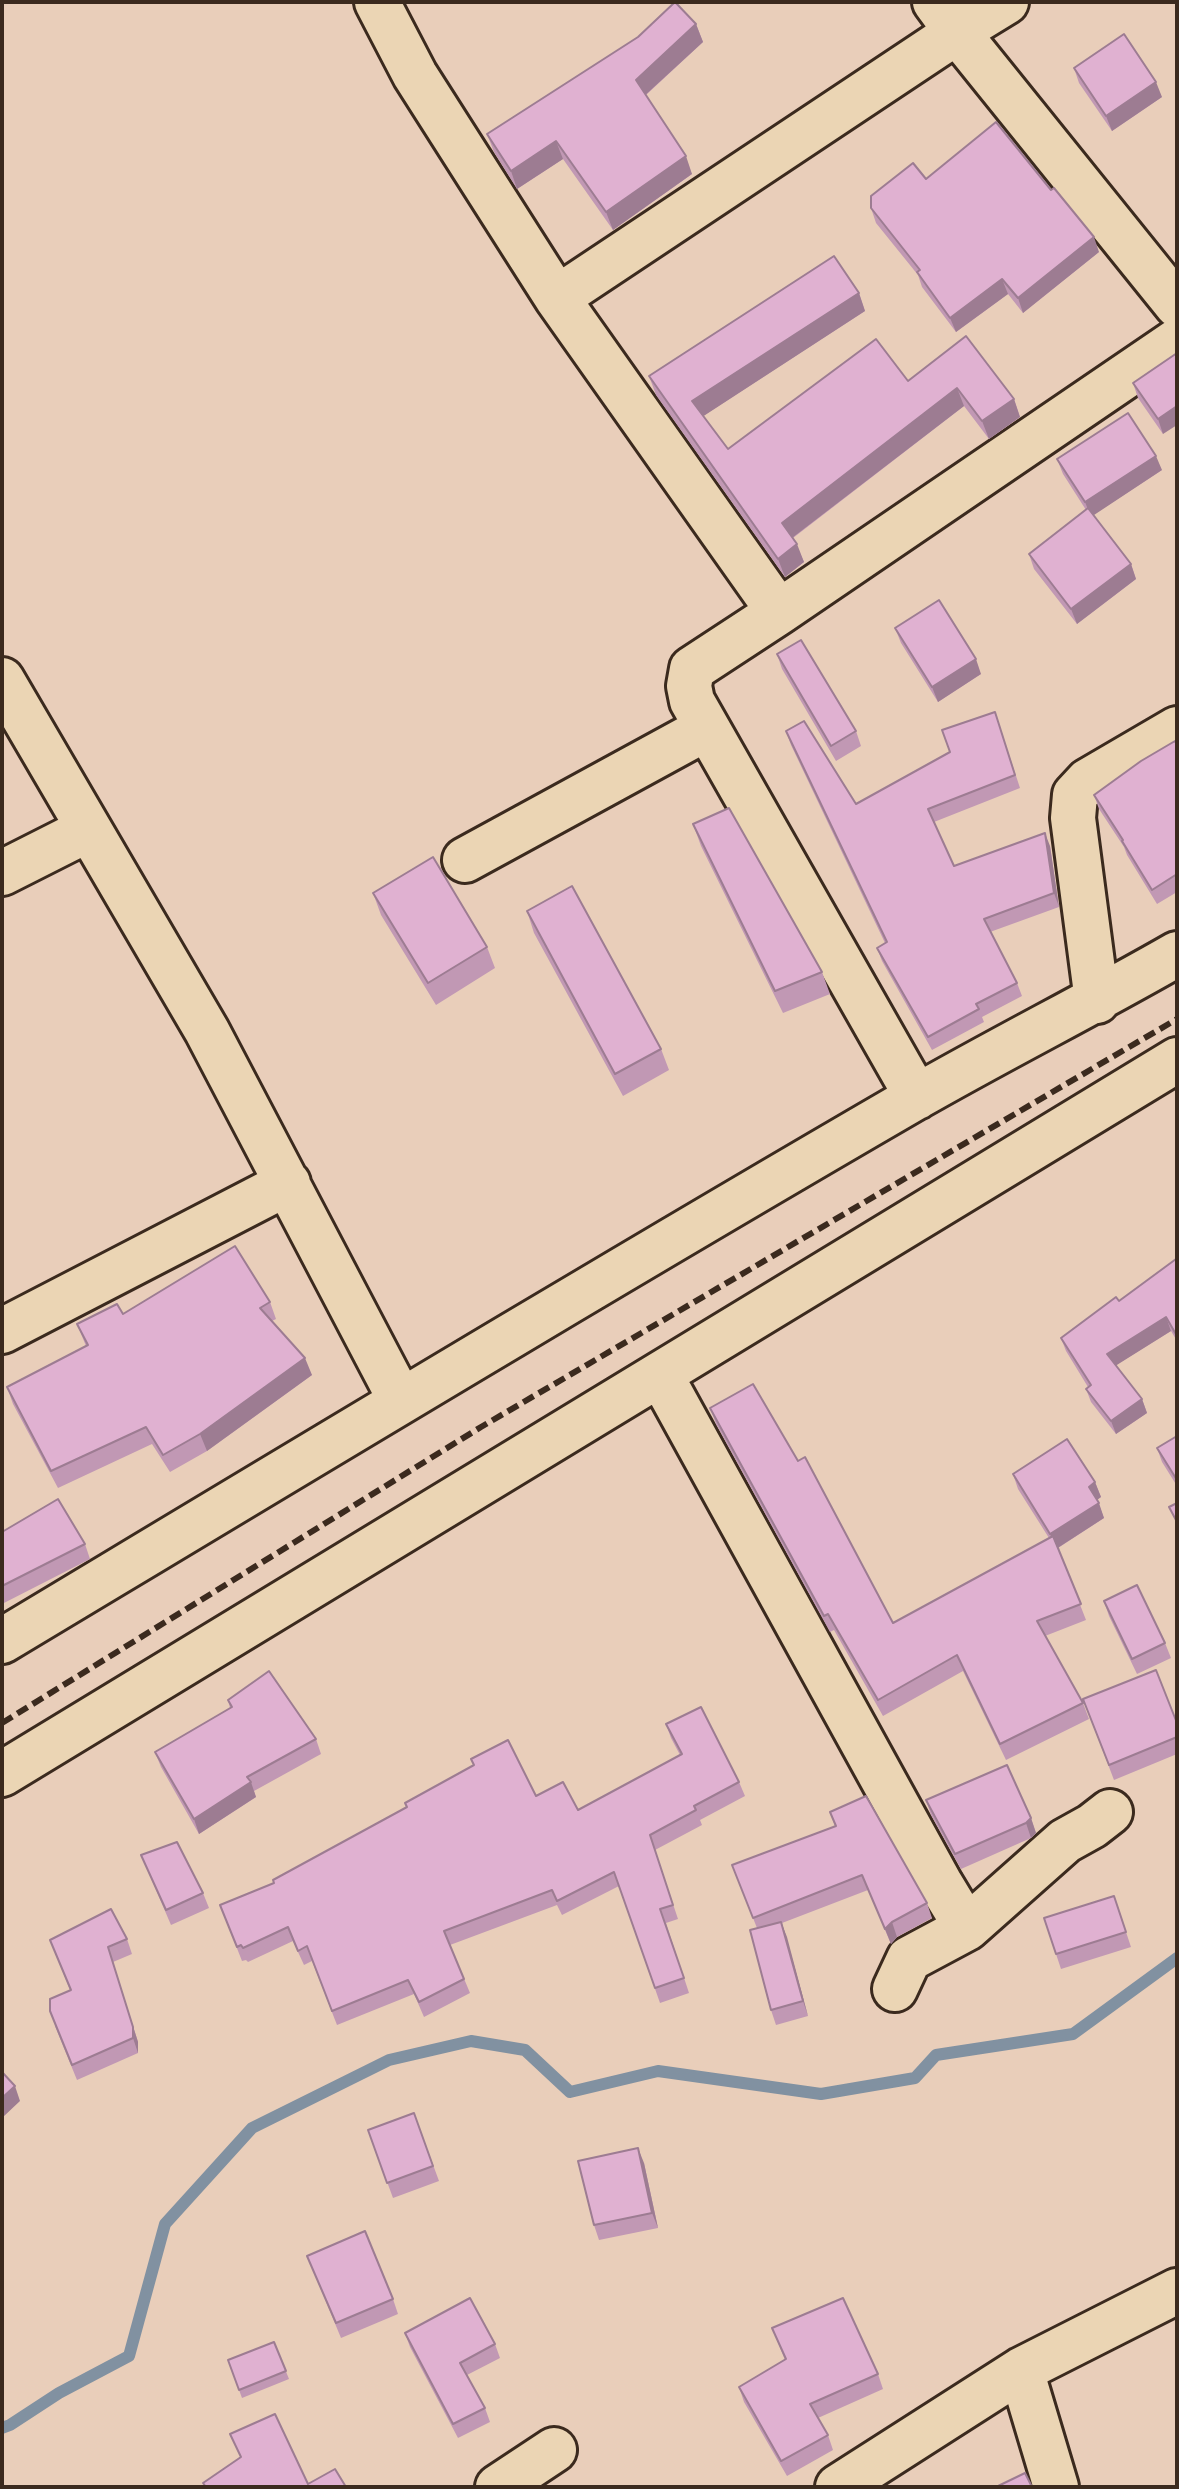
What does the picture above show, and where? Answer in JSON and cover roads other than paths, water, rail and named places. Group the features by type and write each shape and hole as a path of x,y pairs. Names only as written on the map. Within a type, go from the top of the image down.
{"street":[{"path":"377,2 415,75 557,298 779,612"},
{"path":"557,298 946,17 1006,2"},
{"path":"946,17 1177,305"},
{"path":"917,1097 692,701 689,686 692,669 1177,341"},
{"path":"2,680 207,1031 401,1401"},
{"path":"465,860 707,728"},
{"path":"1097,1001 1073,818 1075,795 1088,781 1177,729"},
{"path":"2,873 89,829"},
{"path":"2,1641 917,1097 1097,1001 1177,954"},
{"path":"2,1774 1177,1060"},
{"path":"2,1331 288,1183"},
{"path":"661,1376 967,1928"},
{"path":"895,1989 909,1959 967,1928 1065,1841 1110,1812"},
{"path":"838,2487 1021,2370 1177,2291"},
{"path":"1021,2370 1056,2487"},
{"path":"498,2487 554,2450"}],"waterway":[{"path":"2,2428 129,2356 165,2224 252,2128 389,2060 471,2041 525,2050 570,2092 658,2071 821,2094 915,2078 936,2055 1073,2034 1177,1958"}],"railway":[{"path":"2,1723 481,1427 1177,1019"}]}
